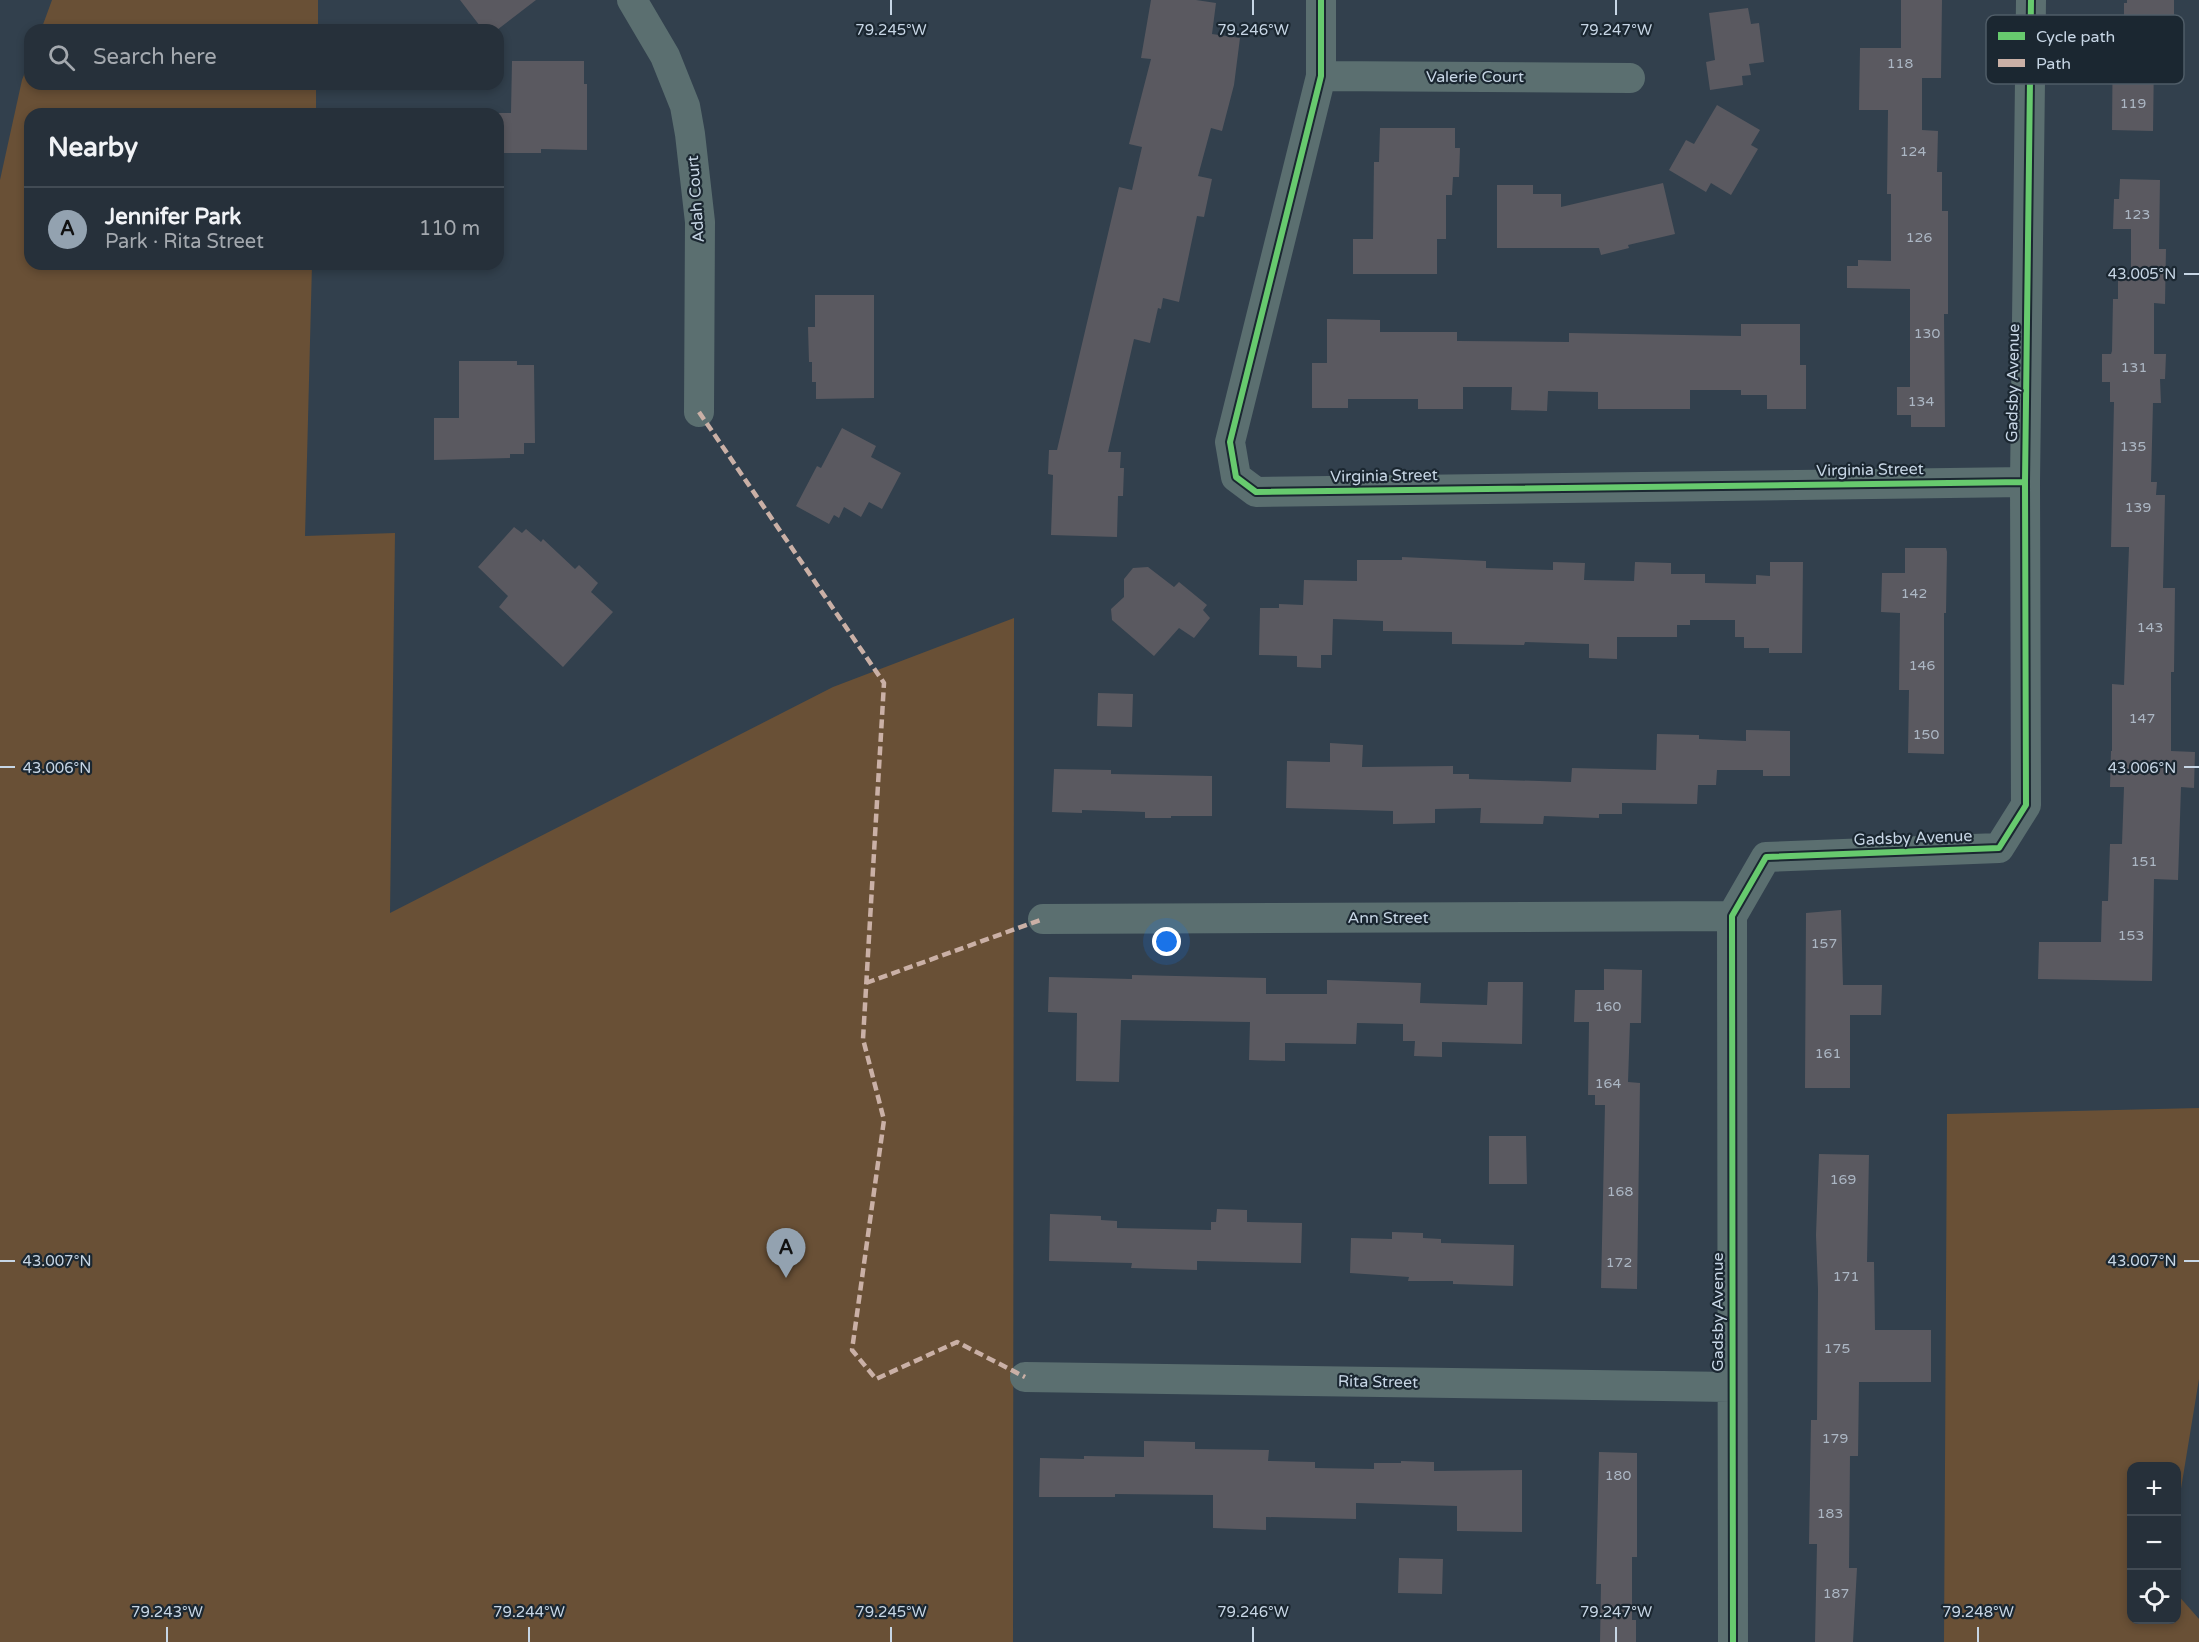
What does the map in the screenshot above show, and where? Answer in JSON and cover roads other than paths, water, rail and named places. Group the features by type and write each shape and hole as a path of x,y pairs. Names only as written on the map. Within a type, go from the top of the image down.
{"street":[{"name":"Adah Court","path":"632,0 665,56 685,106 690,134 700,222 699,412"},
{"name":"Virginia Street","path":"1322,0 1320,76 1230,442 1236,477 1256,492 2025,482"},
{"name":"Gadsby Avenue","path":"2031,0 2031,15"},
{"name":"Valerie Court","path":"1320,76 1630,78"},
{"name":"Gadsby Avenue","path":"1733,1642 1732,916 1766,857 1999,848 2026,805 2025,482 2030,84"},
{"name":"Ann Street","path":"1043,920 1732,916"},
{"name":"Rita Street","path":"1024,1377 1731,1387"}],"place":[{"name":"Jennifer Park","path":"786,1278"}]}
